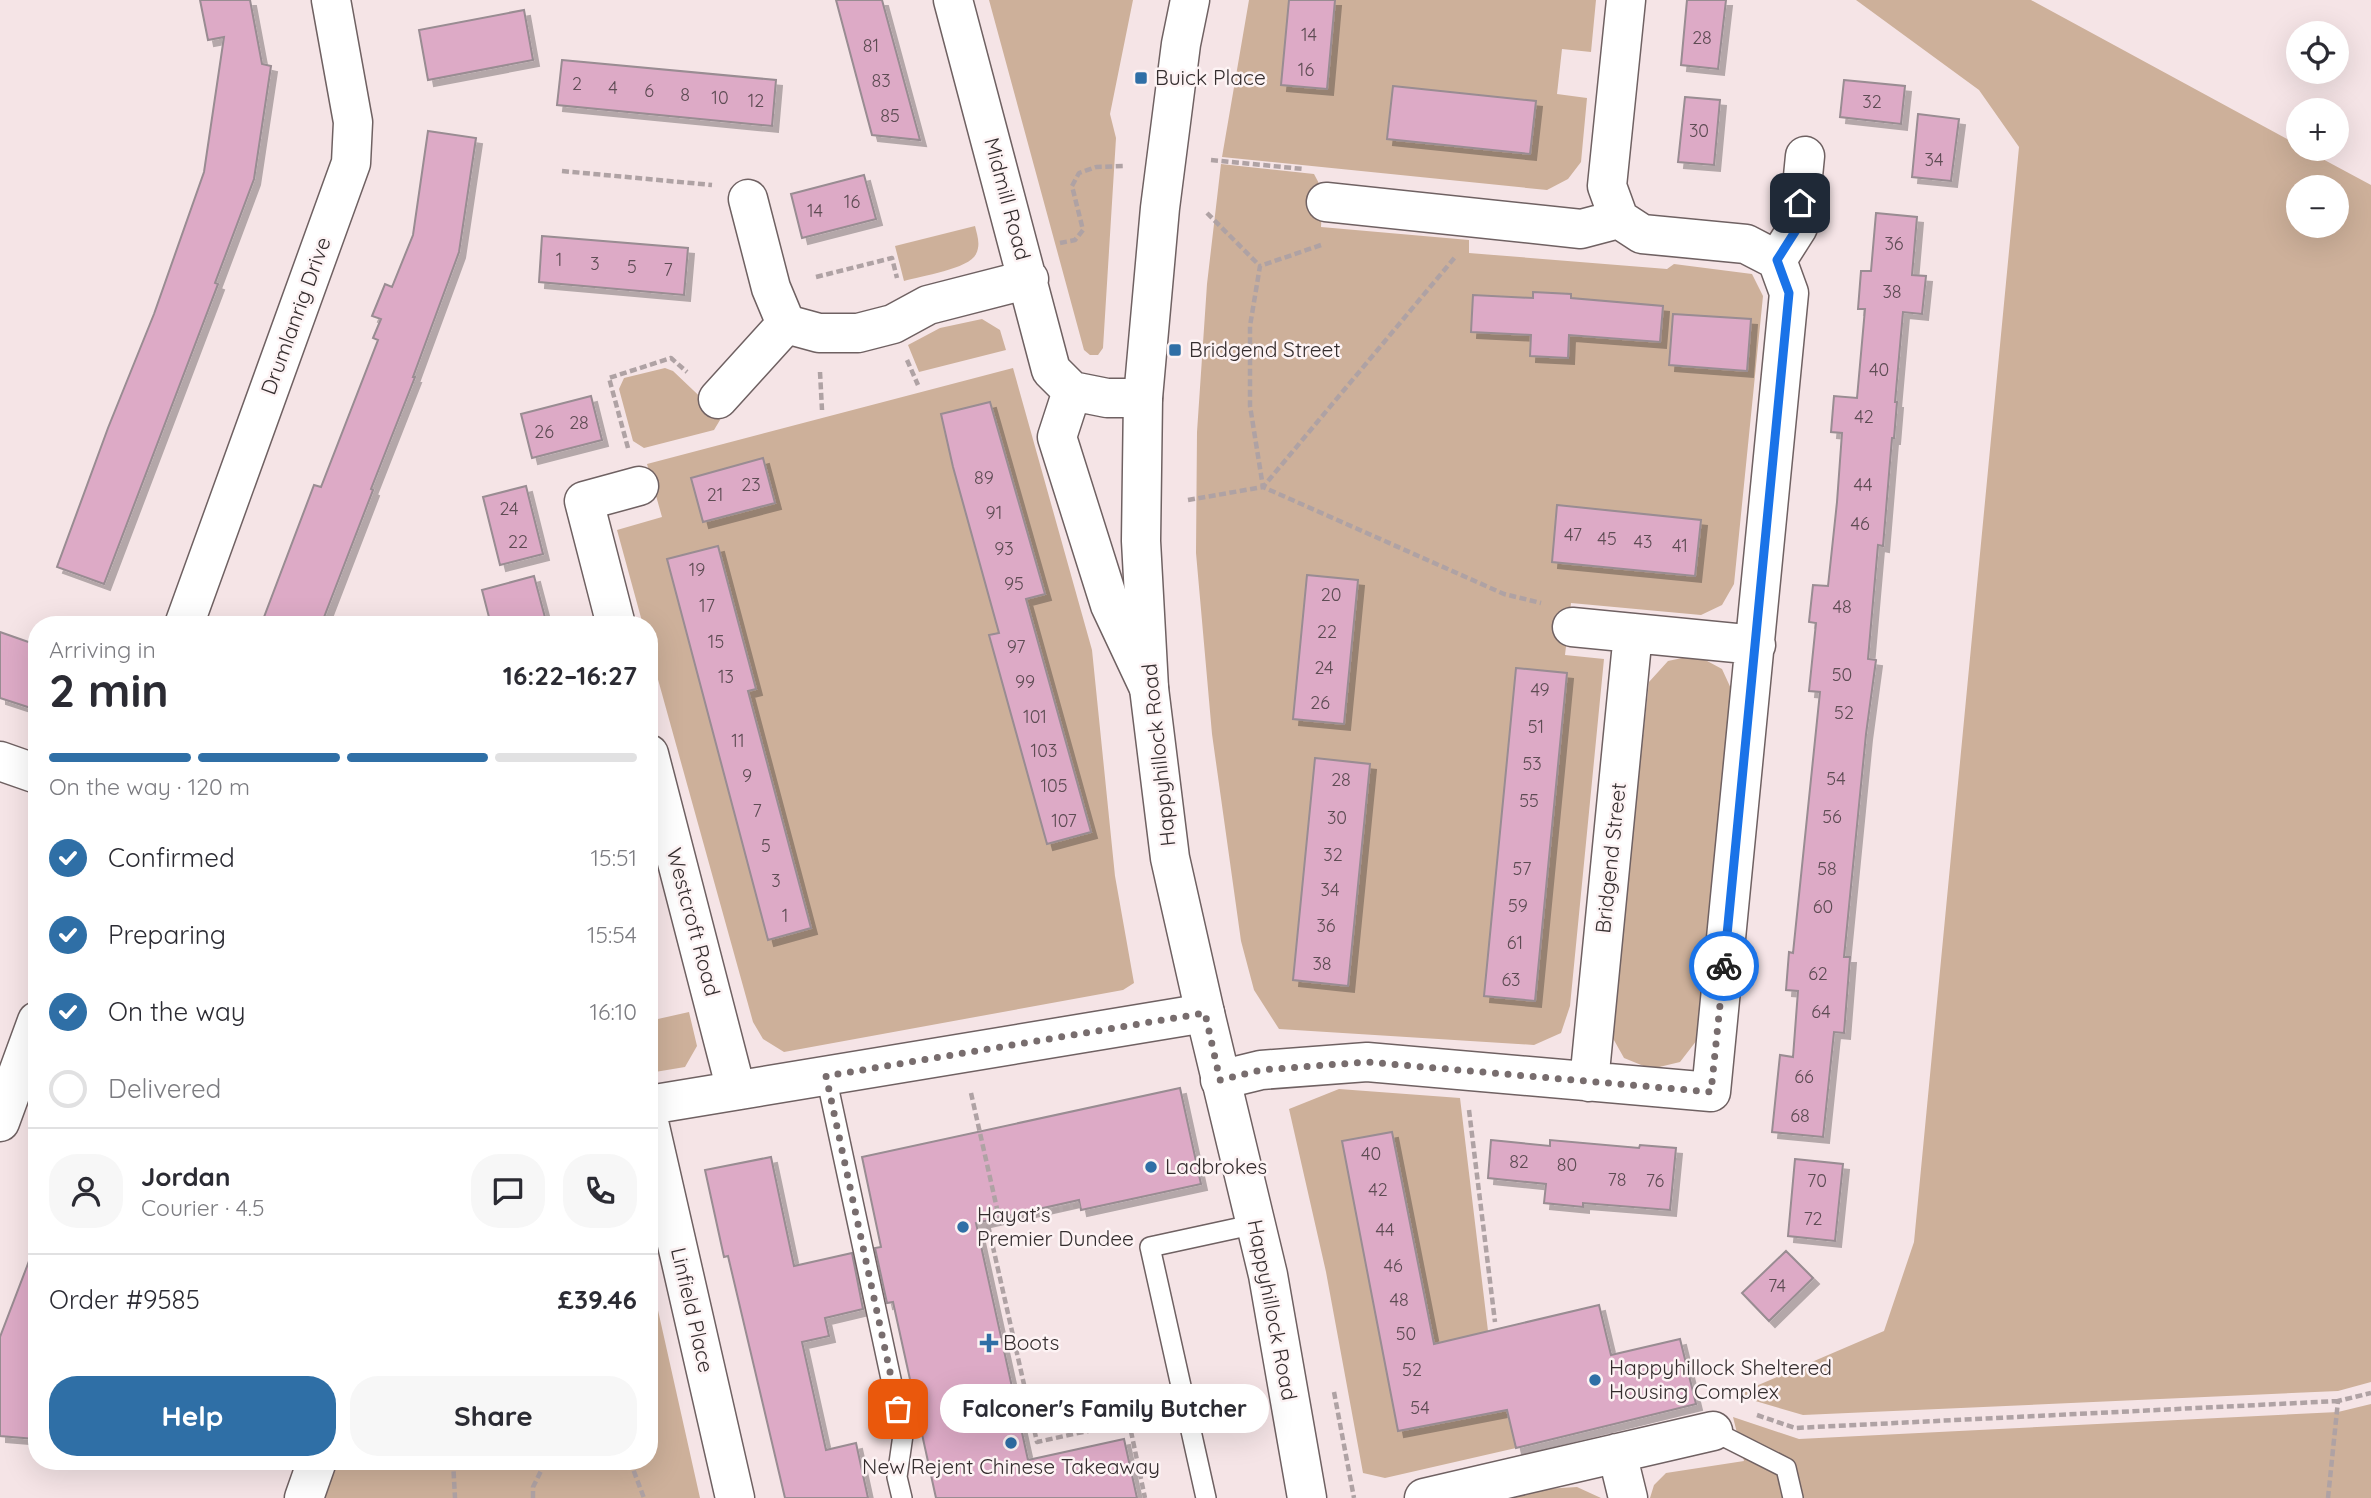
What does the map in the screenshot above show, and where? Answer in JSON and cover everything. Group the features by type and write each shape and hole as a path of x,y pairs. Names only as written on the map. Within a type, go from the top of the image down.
{"street":[{"name":"Drumlanrig Drive","path":"187,616 351,163 353,122 331,0"},
{"name":"Midmill Road","path":"953,0 1051,370 1072,391"},
{"name":"Happyhillock Road","path":"1191,0 1181,44 1160,208 1143,398 1141,541 1149,688 1170,858 1220,1080 1268,1275 1307,1498"},
{"path":"1220,1080 1261,1070 1367,1062 1711,1092 1789,293 1777,260 1746,244 1642,234 1619,219 1607,186 1626,0"},
{"path":"1777,260 1798,227 1805,156"},
{"path":"748,199 771,288 786,324"},
{"path":"1326,202 1581,229 1619,219"},
{"path":"786,324 819,333 858,333 892,324 928,305 1029,279"},
{"path":"718,399 786,324"},
{"path":"1143,398 1107,398 1072,391 1057,436 1110,605 1149,688"},
{"path":"614,616 584,501 634,472"},
{"path":"1572,627 1756,645"},
{"name":"Bridgend Street","path":"1589,1082 1633,634"},
{"path":"0,761 28,771"},
{"name":"Westcroft Road","path":"658,789 736,1090"},
{"path":"658,1103 1205,1013"},
{"path":"0,1122 28,1046"},
{"name":"Linfield Place","path":"658,1161 735,1498"},
{"path":"1424,1498 1713,1431"},
{"path":"1617,1453 1628,1498"},
{"path":"304,1498 314,1470"}],"lane":[{"path":"826,1076 903,1434 897,1477 902,1498"},
{"path":"1206,1498 1150,1247 1256,1224"},
{"path":"1713,1431 1786,1468 1793,1498"}],"path":[{"path":"1211,160 1328,171 1322,244 1259,266"},
{"path":"1049,246 1075,240 1083,230 1072,186 1079,173 1096,167 1127,166"},
{"path":"562,171 726,187 748,199"},
{"path":"1207,212 1259,266"},
{"path":"1263,487 1487,219"},
{"path":"816,277 892,258 900,289"},
{"path":"1259,266 1250,326 1250,406 1263,487"},
{"path":"634,472 609,378 671,358 718,399"},
{"path":"1188,500 1263,487 1504,594 1567,608 1572,627"},
{"path":"962,1054 1000,1222"},
{"path":"1464,1071 1495,1322"},
{"path":"1080,1205 988,1225 1037,1442 1129,1422 1145,1498"},
{"path":"1713,1431 1731,1406 1795,1428 2338,1401 2371,1393"},
{"path":"2328,1498 2338,1401"},
{"path":"453,1470 455,1498"},
{"path":"533,1498 533,1487 542,1470"},
{"path":"634,1470 644,1498"}],"shaded area":[{"path":"989,0 1133,0 1110,114 1116,138 1103,348 1098,355 1090,355 1084,350"},
{"path":"1249,0 1596,0 1591,52 1562,49 1557,94 1587,98 1581,162 1568,179 1547,190 1222,157"},
{"path":"1856,0 2031,0 2286,138 2286,161 2326,161 2371,185 2371,1382 2338,1391 1803,1415 1735,1395 1884,1331 1914,1242 2019,147 1979,90"},
{"path":"1221,164 1314,174 1323,191 1321,227 1469,240 1469,253 1667,269 1674,264 1752,274 1763,296 1734,584 1722,605 1701,615 1571,603 1565,655 1604,659 1570,1006 1561,1033 1534,1045 1279,1029 1254,990 1241,941 1212,734 1196,553 1197,432 1207,284"},
{"path":"975,226 978,247 972,259 955,268 904,281 895,246"},
{"path":"982,319 1000,330 1006,350 919,372 908,345 940,328"},
{"path":"665,368 673,371 713,409 720,420 714,430 644,448 633,441 619,389 624,378"},
{"path":"1013,368 1092,650 1115,876 1134,983 1123,990 784,1052 763,1039 753,1022 658,679 658,616 641,616 617,530 662,517 647,464"},
{"path":"1696,655 1722,669 1733,693 1697,1040 1680,1062 1651,1069 1624,1058 1610,1033 1649,682 1668,661"},
{"path":"689,1012 697,1046 685,1067 658,1072 658,1019"},
{"path":"1339,1089 1460,1098 1488,1331 1516,1448 1385,1478 1363,1473 1326,1272 1289,1109"},
{"path":"658,1310 700,1498 322,1498 333,1470 658,1470"},
{"path":"2371,1404 2371,1498 1650,1498 1654,1485 1666,1473 1744,1461 1733,1417 1799,1439 2338,1412"},
{"path":"1577,1487 1601,1498 1506,1498 1545,1489"}],"building":[{"path":"200,0 250,0 262,64 271,66 254,179 215,283 218,284 104,584 57,567 108,428 154,314 204,172 224,37 208,40"},
{"path":"836,0 882,0 920,140 872,135"},
{"path":"1289,0 1335,0 1327,89 1281,85"},
{"path":"1687,0 1726,0 1718,69 1681,65"},
{"path":"524,10 533,60 428,80 419,30"},
{"path":"562,60 776,80 772,126 557,105"},
{"path":"1844,80 1905,86 1901,124 1840,117"},
{"path":"1393,86 1536,101 1530,154 1387,139"},
{"path":"1685,97 1720,100 1714,165 1678,162"},
{"path":"1918,114 1959,119 1951,181 1912,177"},
{"path":"428,131 476,138 459,252 324,616 264,616 314,485 321,487 378,340 373,338 381,319 372,316 385,284 392,287 413,235"},
{"path":"864,175 876,219 802,238 791,194"},
{"path":"1876,213 1917,217 1912,275 1926,276 1922,314 1903,312 1894,438 1883,546 1878,545 1868,659 1876,660 1844,957 1850,957 1844,1033 1834,1032 1823,1137 1772,1132 1780,1055 1793,1057 1798,991 1786,990 1789,952 1793,953 1820,692 1809,691 1816,623 1809,622 1813,585 1828,586 1837,502 1842,433 1831,432 1834,396 1857,398 1865,309 1858,309 1861,271 1871,271"},
{"path":"542,236 688,248 684,295 539,282"},
{"path":"1533,292 1663,306 1660,342 1569,335 1568,358 1530,356 1531,335 1471,332 1473,295 1533,298"},
{"path":"1673,314 1751,319 1747,371 1669,365"},
{"path":"591,396 602,440 532,458 521,414"},
{"path":"990,402 1045,594 1026,599 1091,832 1047,844 989,635 999,633 941,414"},
{"path":"763,458 775,503 703,522 691,478"},
{"path":"526,486 543,554 500,565 483,497"},
{"path":"1557,505 1701,520 1695,576 1552,562"},
{"path":"718,546 756,689 748,691 811,928 768,940 667,559"},
{"path":"1307,575 1358,580 1344,724 1293,719"},
{"path":"534,576 545,616 489,616 482,590"},
{"path":"0,632 28,642 28,707 0,698"},
{"path":"1516,668 1567,673 1535,1001 1484,996"},
{"path":"1315,758 1370,764 1348,986 1293,980"},
{"path":"1180,1088 1201,1184 1081,1210 1079,1200 976,1223 1028,1460 1124,1439 1137,1498 936,1498 893,1302 887,1303 875,1248 881,1247 862,1157"},
{"path":"1392,1132 1434,1344 1599,1305 1611,1355 1680,1339 1696,1404 1516,1448 1507,1410 1398,1431 1342,1141"},
{"path":"1491,1140 1550,1146 1550,1140 1639,1148 1640,1145 1676,1148 1670,1210 1583,1203 1583,1207 1544,1203 1546,1184 1488,1178"},
{"path":"771,1157 794,1266 852,1253 863,1309 825,1318 829,1336 802,1342 826,1450 856,1443 868,1498 785,1498 728,1256 724,1257 705,1170"},
{"path":"1795,1159 1843,1164 1835,1241 1788,1236"},
{"path":"1786,1251 1813,1278 1769,1321 1742,1293"},
{"path":"28,1264 28,1438 0,1436 0,1337"}],"way so far":[{"path":"898,1409 826,1076 1205,1013 1220,1080 1261,1070 1367,1062 1711,1092 1724,966"}],"place":[{"name":"Buick Place","path":"1141,78"},
{"name":"Bridgend Street","path":"1175,350"},
{"name":"Ladbrokes","path":"1151,1167"},
{"name":"Hayat’s Premier Dundee","path":"963,1227"},
{"name":"Boots","path":"989,1343"},
{"name":"Happyhillock Sheltered Housing Complex","path":"1595,1380"},
{"name":"Falconer's Family Butcher","path":"898,1409"},
{"name":"New Rejent Chinese Takeaway","path":"1011,1443"}],"route":[{"path":"1724,966 1789,293 1777,260 1798,227 1800,203"}]}
